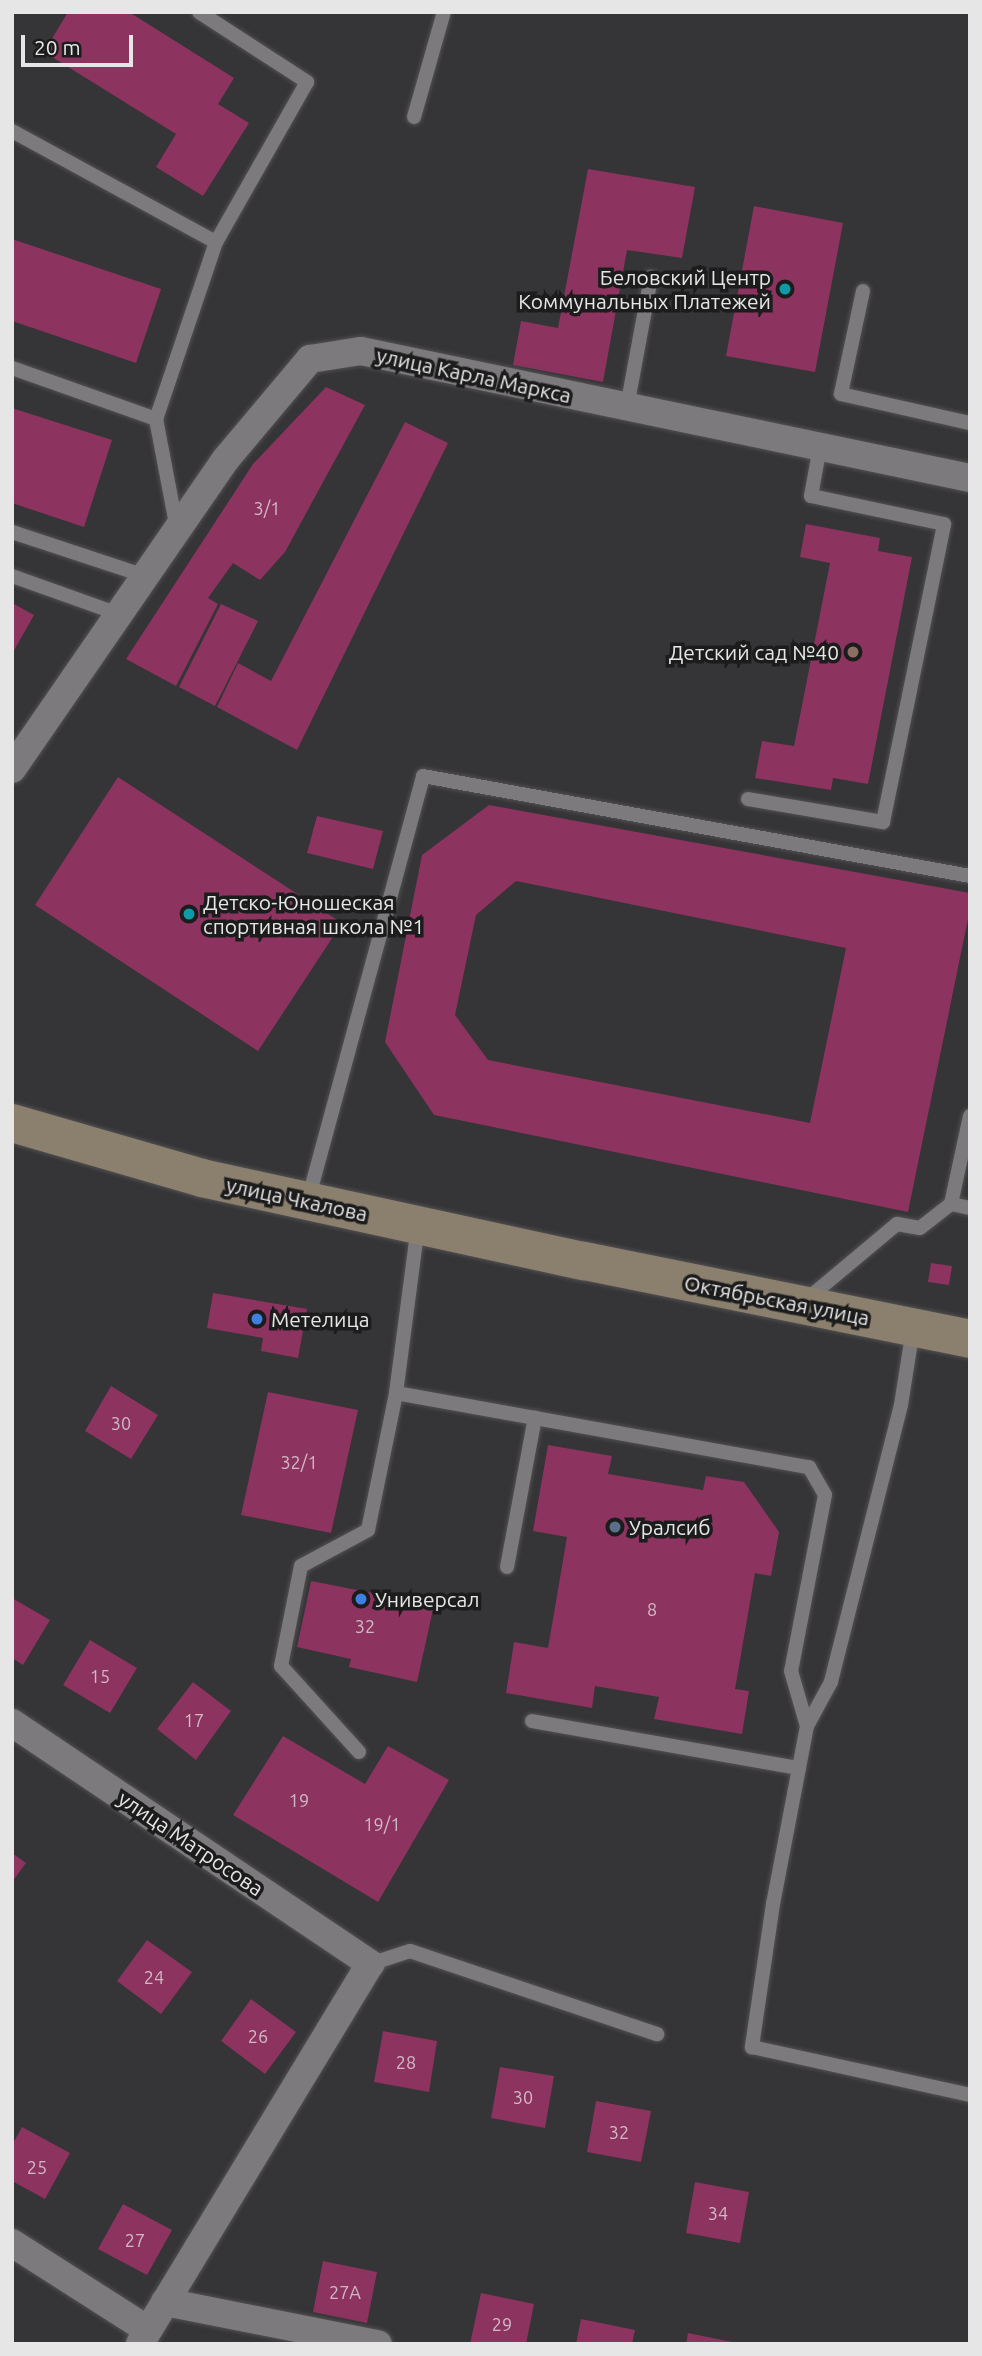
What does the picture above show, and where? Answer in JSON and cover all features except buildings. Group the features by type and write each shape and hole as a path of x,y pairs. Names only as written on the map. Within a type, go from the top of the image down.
{"street":[{"name":"улица Карла Маркса","path":"12,769 226,459 310,359 361,351 970,478"},
{"name":"улица Чкалова","path":"12,1123 202,1178 584,1261"},
{"name":"Октябрьская улица","path":"584,1261 970,1339"},
{"name":"улица Матросова","path":"12,1723 370,1964"},
{"path":"12,2243 144,2337 370,1964"},
{"path":"165,2302 378,2344"}],"lane":[{"path":"177,530 156,419 216,242 307,82 199,12"},
{"path":"414,117 444,12"},
{"path":"12,131 216,242"},
{"path":"627,407 651,277"},
{"path":"863,290 841,394 970,423"},
{"path":"12,368 156,419"},
{"path":"748,799 883,822 944,524 811,496 820,447"},
{"path":"12,532 145,576"},
{"path":"12,576 119,614"},
{"path":"307,1201 423,776 970,876"},
{"path":"800,1305 897,1224 920,1228 951,1204 970,1116"},
{"path":"951,1204 970,1208"},
{"path":"359,1752 281,1666 302,1566 368,1530 396,1393 418,1226"},
{"path":"913,1328 901,1405 831,1682 807,1727 773,1904 751,2047 970,2095"},
{"path":"396,1393 809,1467 825,1495 791,1671 807,1727"},
{"path":"507,1567 535,1418"},
{"path":"532,1721 799,1768"},
{"path":"370,1964 410,1951 657,2034"}],"place":[{"name":"Беловский Центр Коммунальных Платежей","path":"785,289"},
{"name":"Детский сад №40","path":"853,652"},
{"name":"Детско-Юношеская спортивная школа №1","path":"189,914"},
{"name":"Метелица","path":"257,1319"},
{"name":"Уралсиб","path":"615,1527"},
{"name":"Универсал","path":"361,1599"}]}
